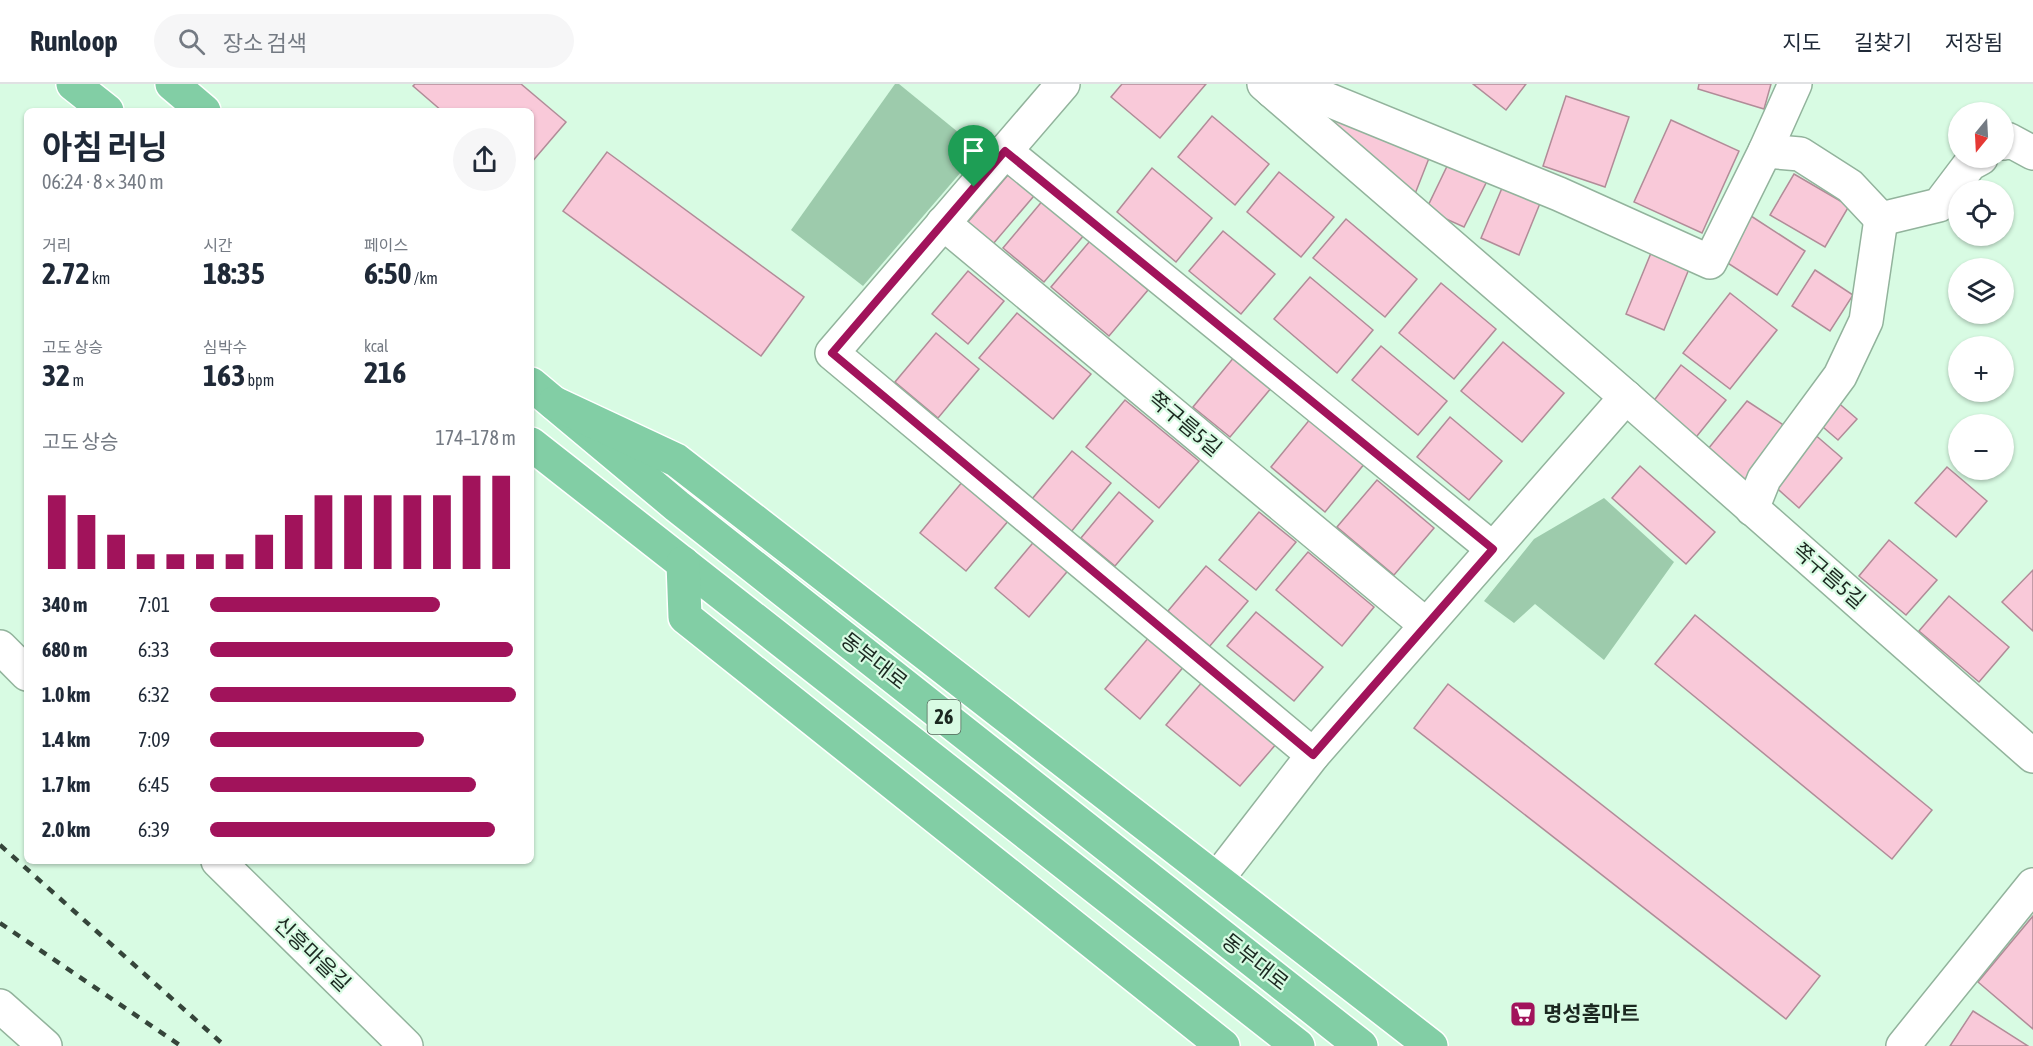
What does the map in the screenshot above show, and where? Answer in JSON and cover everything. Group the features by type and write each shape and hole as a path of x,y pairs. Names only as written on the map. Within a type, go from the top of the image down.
{"main road":[{"path":"73,84 103,108"},
{"path":"172,84 200,108"},
{"path":"543,394 676,460 1431,1046"},
{"name":"동부대로","path":"543,394 677,506 1361,1046"},
{"name":"동부대로","path":"534,446 1298,1046"},
{"path":"683,563 686,616 1223,1046"}],"street":[{"path":"1063,84 832,353 1313,755"},
{"path":"1268,88 1319,96 1559,194 1710,262 1795,84"},
{"name":"쪽구름5길","path":"1268,88 1626,397 2033,756"},
{"path":"2014,143 2033,153"},
{"path":"1005,151 1493,549"},
{"path":"1765,151 1800,154 1850,186 1881,219"},
{"path":"1881,219 1939,205 1967,168"},
{"path":"1752,509 1764,479 1840,376 1866,321 1881,219"},
{"name":"쪽구름5길","path":"944,223 1426,626"},
{"path":"1217,879 1313,755 1626,397"},
{"path":"0,647 24,671"},
{"name":"신흥마을길","path":"221,864 406,1046"},
{"path":"1903,1046 2033,885"},
{"path":"0,1006 45,1046"}],"green space":[{"path":"895,84 899,84 980,150 863,286 791,230"},
{"path":"1604,498 1674,562 1604,660 1535,604 1514,623 1484,601 1534,539"}],"building":[{"path":"415,84 521,84 566,122 534,159 534,108 439,108 413,86"},
{"path":"1122,84 1206,84 1160,138 1111,97"},
{"path":"1473,84 1526,84 1506,110"},
{"path":"1699,84 1771,84 1764,109 1698,89"},
{"path":"1566,96 1629,117 1605,187 1543,166"},
{"path":"1334,109 1433,148 1413,199 1329,124"},
{"path":"1212,116 1269,164 1235,205 1178,157"},
{"path":"1671,120 1739,151 1702,233 1634,202"},
{"path":"607,152 804,297 761,356 563,211"},
{"path":"1451,158 1489,177 1464,227 1426,210"},
{"path":"1014,168 1039,190 993,244 967,223"},
{"path":"1152,168 1212,218 1176,262 1117,212"},
{"path":"1279,172 1334,217 1301,257 1247,212"},
{"path":"1794,174 1849,206 1825,247 1770,215"},
{"path":"1505,181 1543,196 1519,255 1481,238"},
{"path":"1044,199 1085,234 1044,282 1003,248"},
{"path":"1751,216 1805,251 1777,295 1723,260"},
{"path":"1346,219 1417,279 1385,317 1313,258"},
{"path":"1223,231 1275,274 1241,314 1189,271"},
{"path":"1090,241 1148,290 1109,336 1051,287"},
{"path":"1651,253 1689,269 1664,330 1626,314"},
{"path":"1815,270 1853,295 1830,331 1792,306"},
{"path":"968,271 1004,301 968,344 932,314"},
{"path":"1310,277 1373,330 1337,373 1274,319"},
{"path":"1441,283 1496,329 1454,379 1399,333"},
{"path":"1730,293 1777,330 1730,389 1683,353"},
{"path":"1017,313 1091,374 1053,419 979,358"},
{"path":"936,333 979,369 938,418 895,382"},
{"path":"1503,342 1564,393 1522,442 1461,391"},
{"path":"1381,346 1447,401 1418,435 1352,380"},
{"path":"1235,356 1272,387 1230,437 1193,407"},
{"path":"1681,365 1726,400 1693,441 1649,407"},
{"path":"1125,400 1199,461 1159,508 1086,447"},
{"path":"1835,400 1857,419 1838,440 1816,421"},
{"path":"1747,401 1785,426 1748,492 1704,454"},
{"path":"1450,417 1502,461 1469,500 1417,457"},
{"path":"1311,418 1365,463 1325,512 1271,467"},
{"path":"1813,433 1842,458 1799,508 1770,482"},
{"path":"1072,451 1111,483 1071,532 1032,499"},
{"path":"1640,466 1715,532 1686,564 1612,498"},
{"path":"1947,467 1948,480 1962,480 1987,501 1956,537 1915,503"},
{"path":"1377,480 1434,528 1394,575 1337,527"},
{"path":"963,481 1009,520 966,571 920,533"},
{"path":"1119,492 1153,521 1115,566 1081,538"},
{"path":"1259,512 1296,542 1256,590 1219,560"},
{"path":"1037,538 1071,567 1029,617 995,588"},
{"path":"1889,540 1937,580 1906,615 1859,576"},
{"path":"1308,552 1374,607 1342,646 1276,590"},
{"path":"1206,566 1248,601 1209,647 1168,611"},
{"path":"2033,570 2033,631 2002,602"},
{"path":"1949,596 2009,647 1979,682 1919,631"},
{"path":"1256,612 1323,667 1294,701 1227,646"},
{"path":"1695,615 1932,810 1892,859 1655,664"},
{"path":"1150,636 1185,665 1140,719 1105,689"},
{"path":"1203,681 1277,743 1240,786 1166,725"},
{"path":"1448,684 1820,976 1786,1019 1414,728"},
{"path":"2033,916 2033,1029 1978,982"},
{"path":"1973,1011 2028,1046 1950,1046"}],"railway":[{"path":"0,845 225,1046"},
{"path":"0,923 181,1046"}],"place":[{"name":"명성홈마트","path":"1523,1014"}],"route":[{"path":"1005,151 1493,549 1313,755 832,353 974,187 1005,151"}]}
